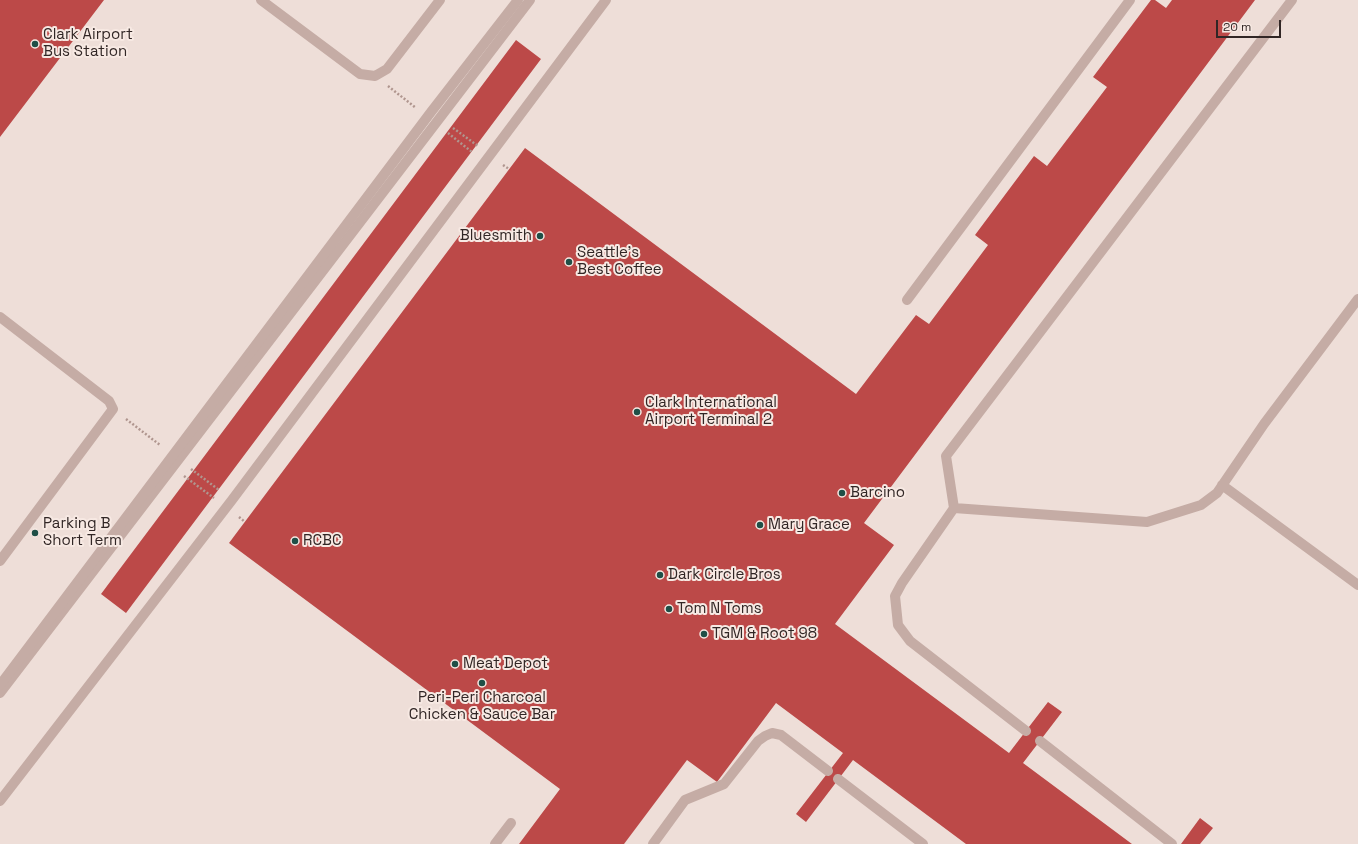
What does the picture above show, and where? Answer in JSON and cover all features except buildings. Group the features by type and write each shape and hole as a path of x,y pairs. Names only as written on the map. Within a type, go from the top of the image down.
{"street":[{"path":"261,0 360,74 375,76 387,69 440,0"},
{"path":"0,685 431,112 518,0"},
{"path":"0,693 530,0"},
{"path":"0,799 232,500 606,0"},
{"path":"907,300 1130,0"},
{"path":"1026,731 910,641 898,625 895,596 902,583 954,508 946,456 1292,0"},
{"path":"954,508 1147,522 1201,505 1217,493 1264,424 1358,299"},
{"path":"0,317 110,401 113,409 0,561"},
{"path":"1222,485 1358,585"},
{"path":"652,844 685,800 724,784 758,740 772,733 781,735 828,771"},
{"path":"1040,741 1172,844"},
{"path":"838,779 923,844"},
{"path":"495,844 511,822"}],"path":[{"path":"431,112 479,147"},
{"path":"497,160 509,169"},
{"path":"166,463 215,499"},
{"path":"233,512 245,522"}],"place":[{"name":"Clark Airport Bus Station","path":"35,44"},
{"name":"Bluesmith","path":"540,236"},
{"name":"Seattle's Best Coffee","path":"569,262"},
{"name":"Clark International Airport Terminal 2","path":"637,412"},
{"name":"Barcino","path":"842,493"},
{"name":"Mary Grace","path":"760,525"},
{"name":"Parking B Short Term","path":"35,533"},
{"name":"RCBC","path":"295,541"},
{"name":"Dark Circle Bros","path":"660,575"},
{"name":"Tom N Toms","path":"669,609"},
{"name":"TGM & Root 98","path":"704,634"},
{"name":"Meat Depot","path":"455,664"},
{"name":"Peri-Peri Charcoal Chicken & Sauce Bar","path":"482,683"}]}
